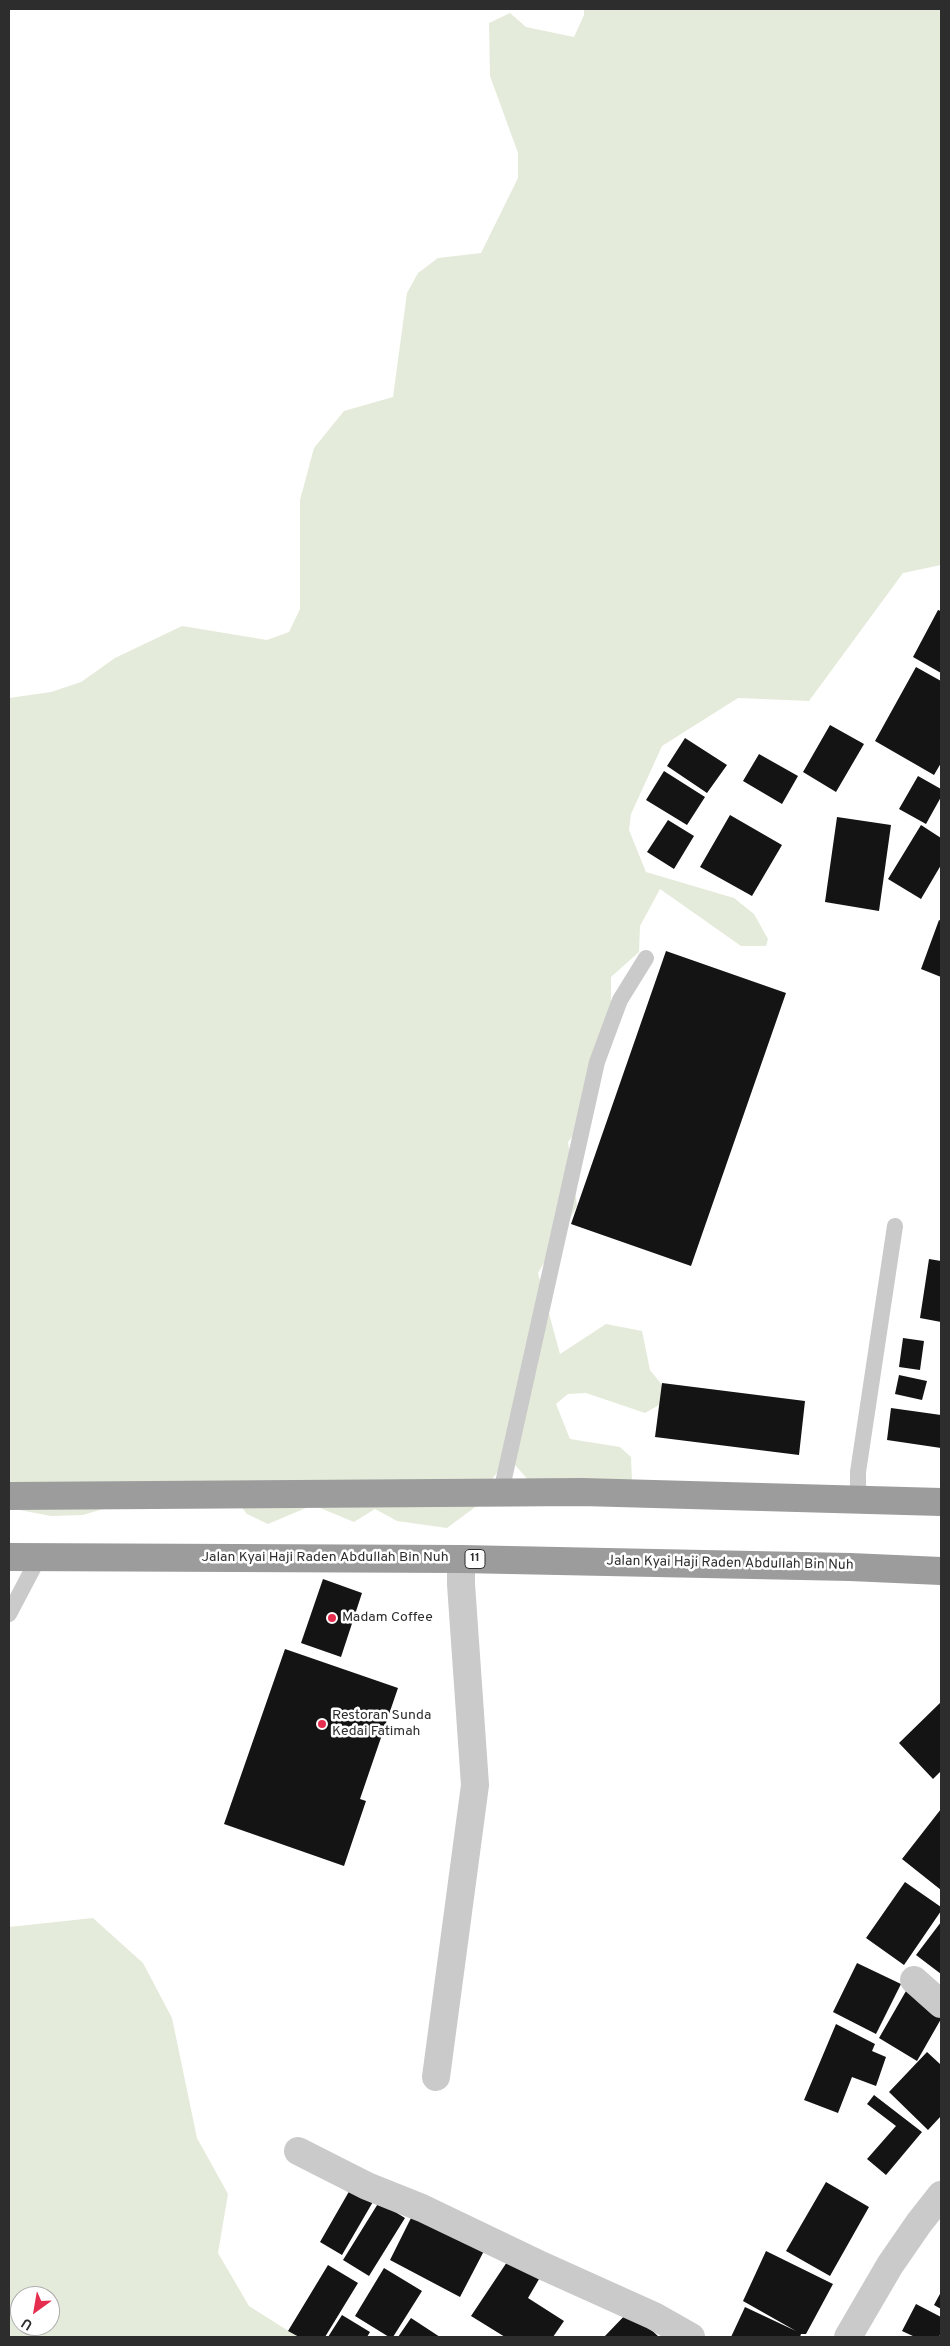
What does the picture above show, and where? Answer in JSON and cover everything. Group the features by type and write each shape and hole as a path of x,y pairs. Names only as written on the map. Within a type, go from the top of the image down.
{"highway":[{"path":"9,1496 582,1492 941,1502"},
{"name":"Jalan Kyai Haji Raden Abdullah Bin Nuh","path":"9,1557 461,1558 850,1567 941,1571"}],"street":[{"path":"436,2077 475,1784 461,1584 461,1558"},
{"path":"914,1980 941,2004"},
{"path":"298,2151 367,2186 422,2208 542,2266 654,2316 691,2337"},
{"path":"848,2337 890,2265 919,2223 941,2196"}],"lane":[{"path":"501,1492 597,1062 620,1000 646,958"},
{"path":"858,1499 858,1472 895,1226"},
{"path":"9,1614 39,1557"}],"green space":[{"path":"584,9 941,9 941,565 903,573 809,701 738,698 662,746 631,814 629,830 646,872 734,898 754,914 768,939 766,946 741,946 660,889 640,926 639,952 611,977 611,1003 592,1113 568,1142 577,1206 538,1273 560,1354 606,1324 642,1331 650,1370 666,1390 659,1405 645,1413 586,1393 568,1394 556,1404 570,1439 620,1447 631,1457 632,1481 542,1496 509,1458 484,1489 482,1502 447,1528 397,1521 375,1509 354,1522 313,1505 268,1524 247,1514 223,1484 149,1495 83,1515 51,1516 9,1508 9,698 51,692 81,682 115,658 182,626 267,640 289,632 300,609 300,500 314,448 344,411 393,397 407,293 418,273 438,258 481,253 518,178 518,153 490,76 489,23 510,13 526,27 574,37 584,15"},
{"path":"93,1918 143,1963 172,2018 197,2138 228,2194 218,2253 249,2306 298,2337 9,2337 9,1927"}],"building":[{"path":"938,610 941,611 941,673 913,657"},
{"path":"916,667 941,681 941,763 934,775 875,741"},
{"path":"830,725 864,744 836,792 803,772"},
{"path":"685,738 727,765 707,793 667,766"},
{"path":"759,754 798,776 782,804 743,781"},
{"path":"664,771 705,797 687,825 646,800"},
{"path":"918,776 941,789 941,797 926,824 899,809"},
{"path":"730,815 782,845 752,896 700,867"},
{"path":"837,817 891,825 879,911 825,902"},
{"path":"668,820 694,836 674,869 647,852"},
{"path":"921,825 941,838 941,865 921,899 888,879"},
{"path":"939,920 941,921 941,977 921,969"},
{"path":"666,951 786,993 691,1266 571,1224"},
{"path":"929,1259 941,1261 941,1322 920,1318"},
{"path":"903,1338 924,1341 920,1370 899,1367"},
{"path":"899,1375 927,1381 922,1400 895,1394"},
{"path":"662,1383 805,1401 799,1455 655,1437"},
{"path":"891,1408 941,1415 941,1448 887,1440"},
{"name":"Madam Coffee","path":"323,1579 362,1593 341,1657 301,1643"},
{"name":"Restoran Sunda Kedai Fatimah","path":"285,1649 398,1688 360,1799 366,1801 344,1866 224,1824"},
{"path":"941,1702 941,1771 933,1779 899,1743"},
{"path":"941,1809 941,1890 902,1859"},
{"path":"905,1882 941,1907 941,1911 904,1965 866,1938"},
{"path":"941,1922 941,1974 916,1955"},
{"path":"857,1963 901,1984 876,2034 833,2012"},
{"path":"906,1991 941,2012 941,2019 917,2061 879,2038"},
{"path":"836,2024 875,2044 872,2051 886,2057 876,2086 852,2077 838,2113 804,2100"},
{"path":"927,2052 941,2063 941,2116 928,2130 889,2092"},
{"path":"874,2095 922,2132 886,2175 867,2159 896,2126 867,2104"},
{"path":"826,2182 869,2207 830,2276 786,2251"},
{"path":"351,2188 374,2200 342,2255 320,2242"},
{"path":"379,2202 405,2218 369,2276 343,2260"},
{"path":"414,2212 485,2249 460,2297 390,2260"},
{"path":"766,2251 833,2284 806,2334 801,2334 800,2337 731,2337 745,2307 796,2331 743,2301"},
{"path":"511,2256 542,2274 528,2298 564,2321 553,2337 505,2337 471,2316"},
{"path":"328,2265 358,2283 325,2337 299,2337 288,2331"},
{"path":"384,2268 422,2291 393,2337 389,2337 355,2316"},
{"path":"941,2292 941,2309 934,2305"},
{"path":"916,2304 941,2317 941,2333 939,2337 915,2337 902,2331"},
{"path":"630,2310 659,2337 604,2337"},
{"path":"342,2315 370,2332 367,2337 328,2337"},
{"path":"411,2318 440,2337 398,2337"}],"place":[{"name":"Madam Coffee","path":"332,1618"},
{"name":"Restoran Sunda Kedai Fatimah","path":"322,1724"}]}
